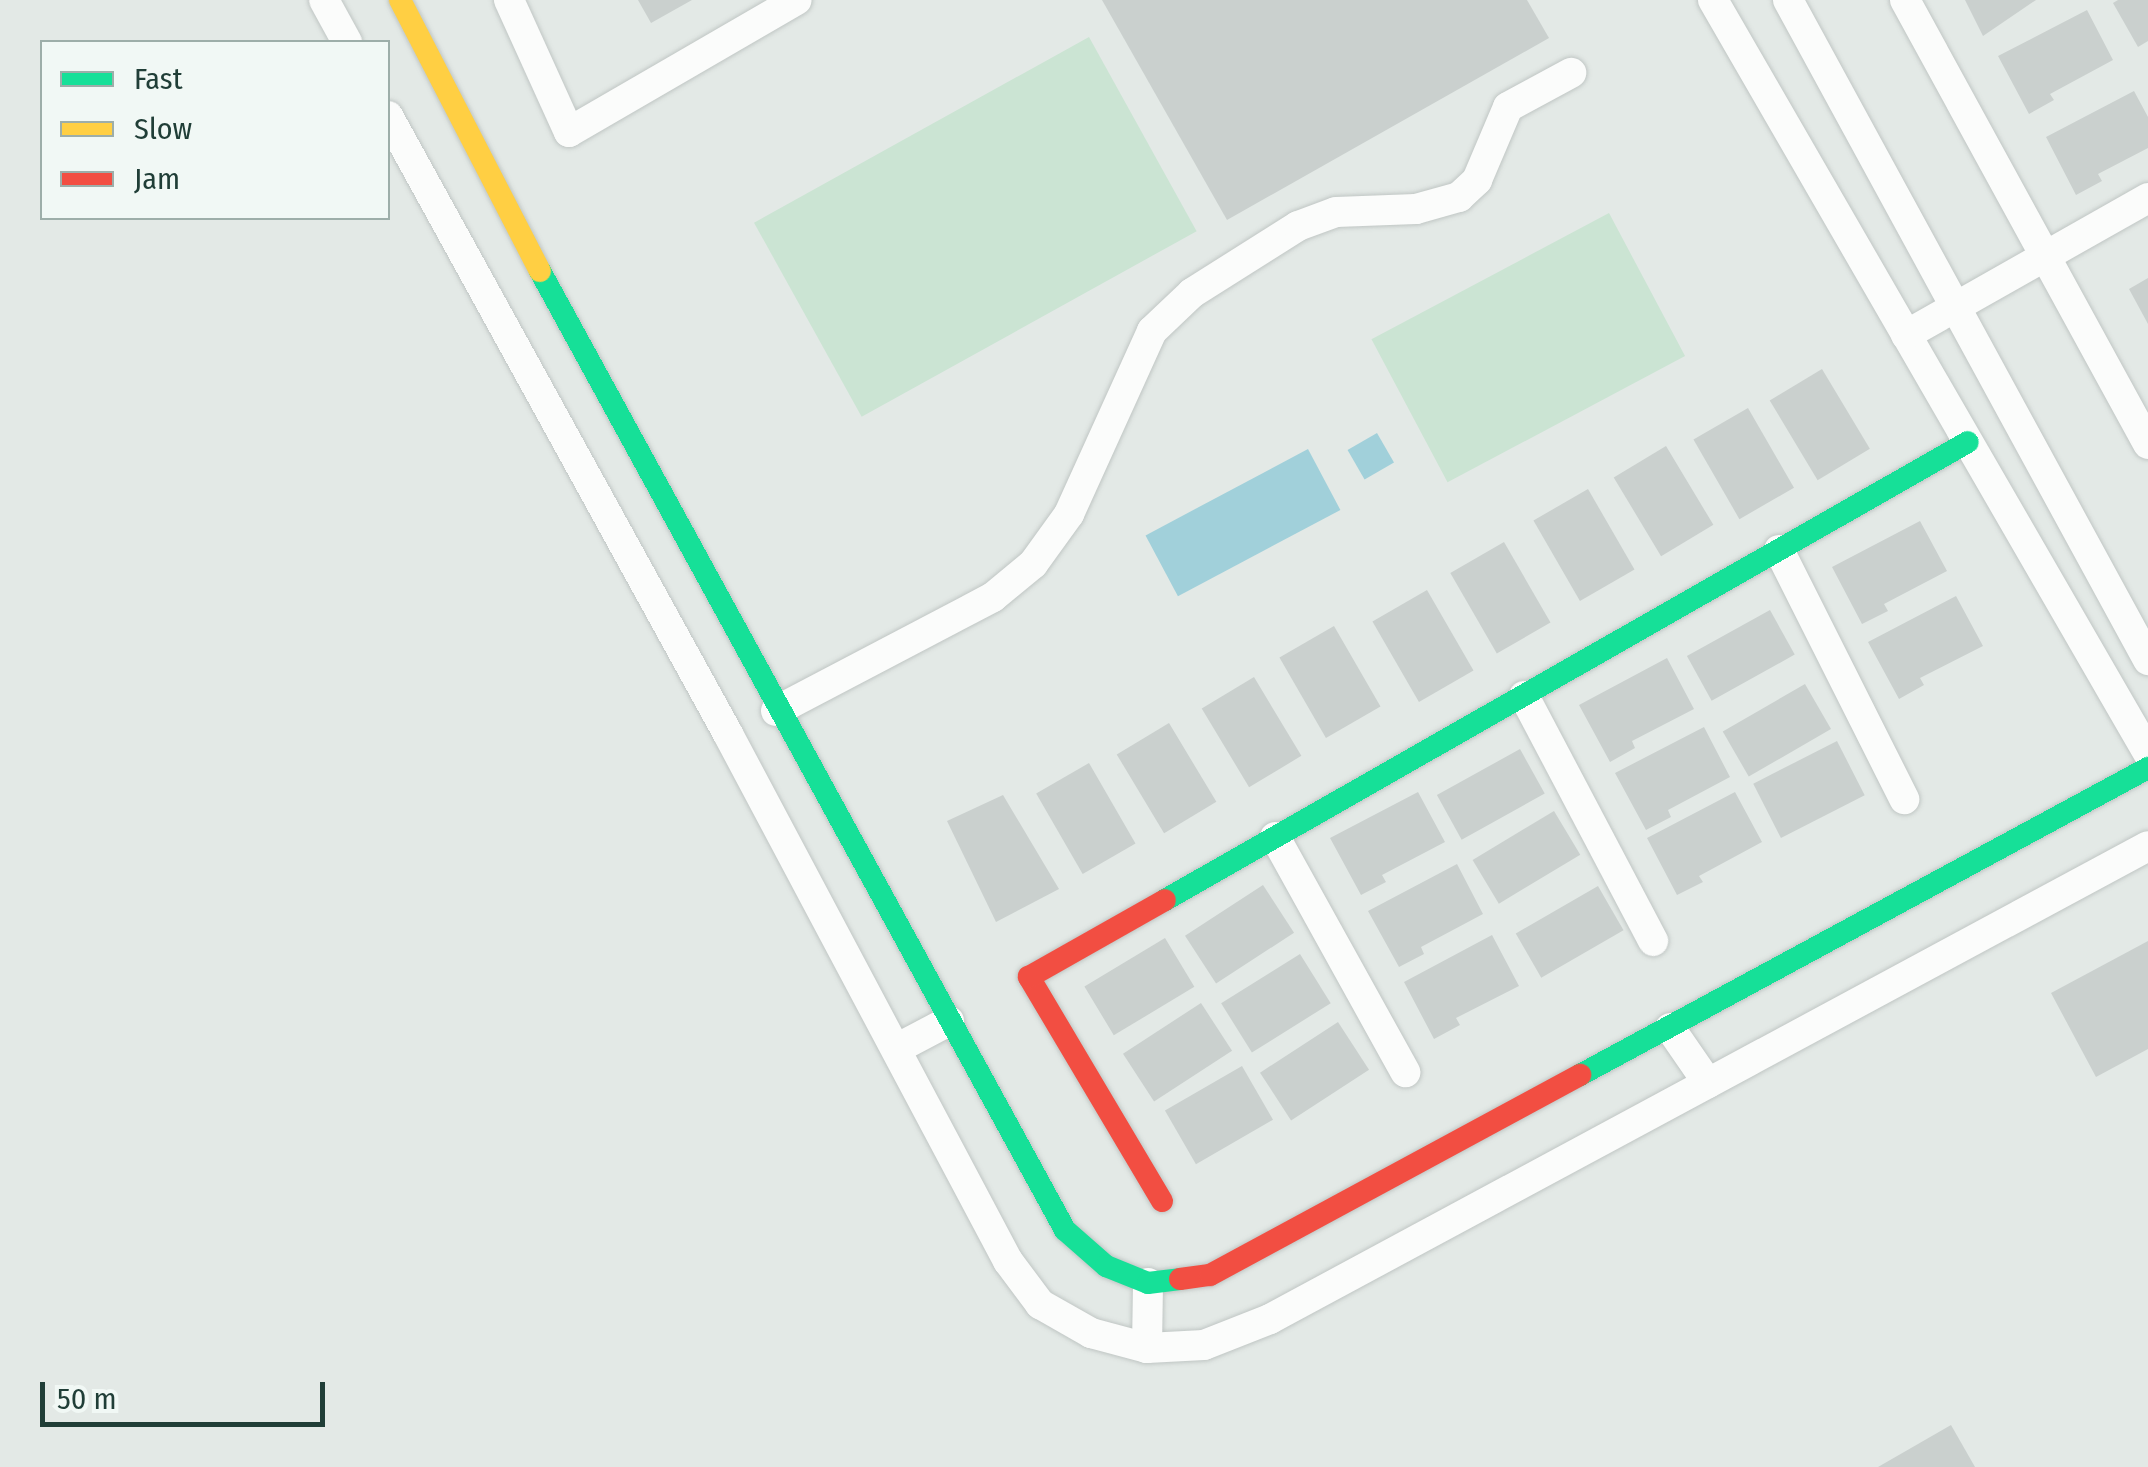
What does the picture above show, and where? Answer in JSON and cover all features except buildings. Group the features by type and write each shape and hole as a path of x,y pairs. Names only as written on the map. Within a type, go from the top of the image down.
{"street":[{"path":"324,0 346,40"},
{"path":"400,0 776,711 1066,1230 1106,1266 1148,1283 1210,1275 2148,768"},
{"path":"508,0 569,132 797,0"},
{"path":"1713,0 2148,753"},
{"path":"1788,0 2148,660"},
{"path":"1905,0 2042,258 2148,444"},
{"path":"776,711 993,596 1033,564 1068,514 1152,331 1192,292 1298,226 1336,212 1416,209 1459,197 1476,180 1508,107 1571,73"},
{"path":"390,120 1008,1260 1040,1304 1090,1333 1147,1348 1204,1345 1270,1319 2148,846"},
{"path":"1906,335 2148,198"},
{"path":"1162,1200 1029,977 1968,442"},
{"path":"1779,550 1904,799"},
{"path":"1524,696 1653,940"},
{"path":"1275,837 1405,1072"},
{"path":"896,1048 949,1021"},
{"path":"1670,1028 1708,1084"},
{"path":"1147,1348 1148,1283"}],"green space":[{"path":"1089,37 1197,231 862,417 754,223"},
{"path":"1609,213 1685,356 1448,482 1371,339"}],"water":[{"path":"1377,433 1394,462 1365,479 1348,450"},
{"path":"1308,449 1340,510 1178,596 1146,535"}],"traffic: fast":[{"path":"540,271 1065,1230 1106,1266 1148,1283 1180,1279"},
{"path":"1165,900 1968,442"},
{"path":"1580,1075 2148,768"}],"traffic: slow":[{"path":"400,0 540,271"}],"traffic: jam":[{"path":"1162,1201 1029,977 1165,900"},
{"path":"1180,1279 1210,1275 1580,1075"}]}
